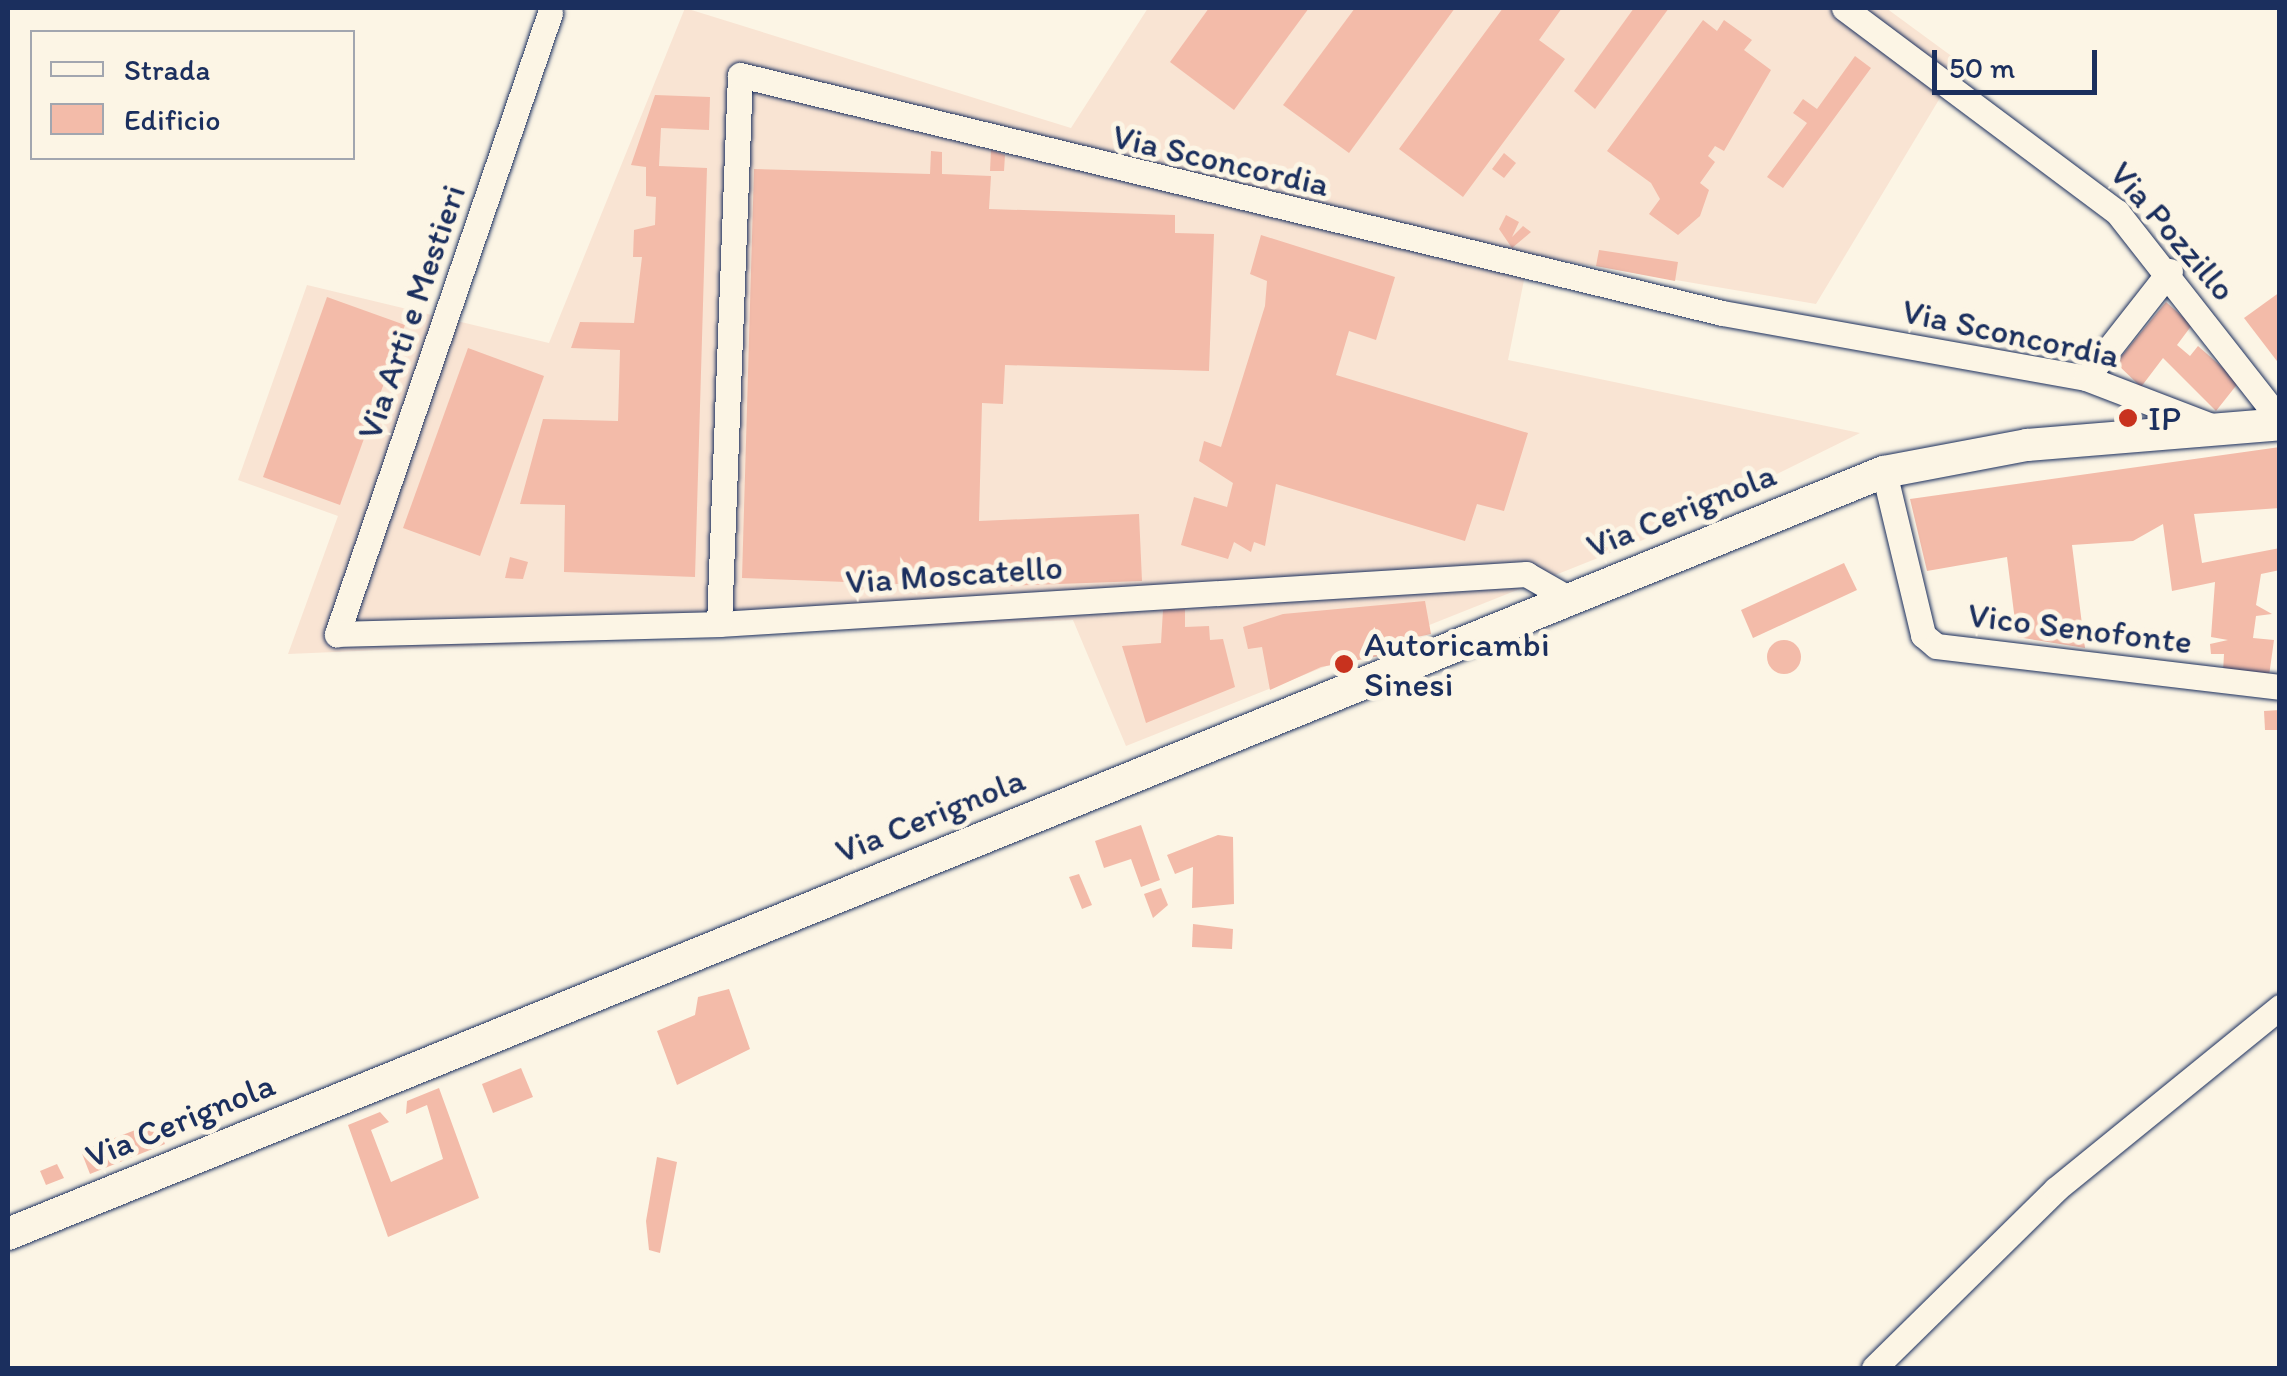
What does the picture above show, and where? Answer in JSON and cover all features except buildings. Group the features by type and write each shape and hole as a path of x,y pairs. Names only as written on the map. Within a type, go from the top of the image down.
{"street":[{"name":"Via Pozzillo","path":"1844,8 2072,171 2170,271 2280,422"},
{"name":"Via Arti e Mestieri","path":"338,634 550,13"},
{"name":"Via Sconcordia","path":"718,624 740,75 1722,312 2086,378 2221,430"},
{"path":"2086,378 2170,271"},
{"name":"Via Cerignola","path":"8,1234 1884,472 2027,444 2280,422"},
{"name":"Vico Senofonte","path":"1884,472 1923,635 1936,646 2280,687"},
{"name":"Via Moscatello","path":"338,634 718,624 1526,574 1568,598"},
{"path":"1874,1368 2056,1188 2280,1007"}],"shaded area":[{"path":"685,8 1071,128 1148,8 1886,8 1961,63 1816,304 1529,255 1508,360 1860,433 1643,540 1126,746 1073,620 288,654 338,516 238,480 307,285 549,343"}],"place":[{"name":"IP","path":"2128,418"},
{"name":"Autoricambi Sinesi","path":"1344,664"}]}
